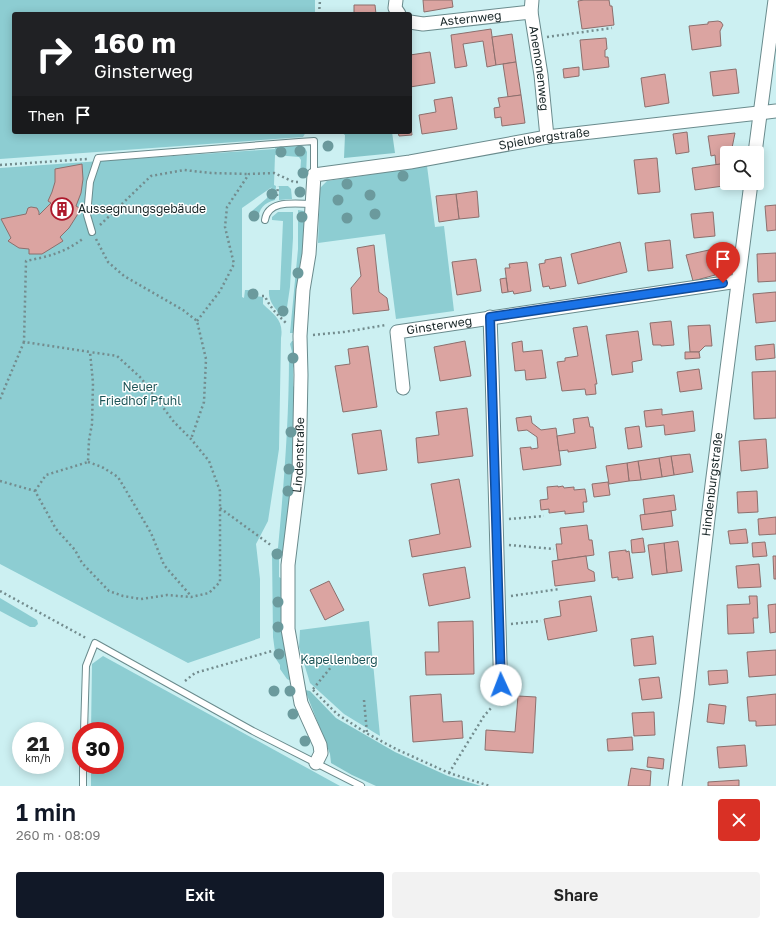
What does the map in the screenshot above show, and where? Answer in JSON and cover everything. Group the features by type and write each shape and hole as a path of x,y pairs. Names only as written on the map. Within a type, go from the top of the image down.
{"street":[{"path":"396,0 395,8 398,12"},
{"path":"756,146 775,0"},
{"name":"Asternweg","path":"412,22 423,24 531,6"},
{"name":"Anemonenweg","path":"531,6 547,137"},
{"name":"Spielbergstraße","path":"314,178 547,137 776,111"},
{"name":"Lindenstraße","path":"314,178 309,254 303,290 300,336 301,375 299,474 288,565 288,629 301,703 320,745 321,753 316,763"},
{"name":"Hindenburgstraße","path":"675,786 750,190"},
{"name":"Ginsterweg","path":"403,388 397,332 738,281"},
{"name":"Ginsterweg","path":"490,317 501,698"}],"lane":[{"name":"Lindenstraße","path":"98,158 314,141 314,178"},
{"path":"92,232 87,215 90,182 98,158"},
{"path":"265,220 268,210 277,205 312,204"},
{"path":"84,722 86,666 95,643 253,731 361,786"},
{"path":"83,774 83,786"}],"path":[{"path":"319,12 320,0"},
{"path":"535,39 612,28"},
{"path":"0,165 98,158"},
{"path":"0,399 24,342 26,261 51,256 71,248 92,232 151,176 184,170 211,173 274,174 294,182 314,178"},
{"path":"197,321 220,291 234,264 225,227 227,207 249,174"},
{"path":"92,232 108,262 124,276 183,310 197,321 206,359 204,402 191,439"},
{"path":"262,296 264,296 270,307 277,315 288,324"},
{"path":"312,335 344,332 389,324 397,332"},
{"path":"0,481 35,491 56,529 75,550 82,563 109,591 123,596 141,599 167,595 191,597 209,593 220,582 220,491 209,461 191,439 174,422 140,378 117,356 24,342"},
{"path":"88,462 89,440 92,424 93,383 90,352"},
{"path":"35,491 46,475 88,462 102,467 118,477 151,533 164,565 191,597"},
{"path":"219,507 272,546"},
{"path":"496,520 544,516"},
{"path":"497,546 511,545 554,549"},
{"path":"498,598 560,589"},
{"path":"0,591 95,643"},
{"path":"499,625 541,621"},
{"path":"176,688 195,673 272,651"},
{"path":"312,689 332,666"},
{"path":"309,686 337,714 368,734 396,749 449,773 490,786"},
{"path":"449,773 484,716 501,698"},
{"path":"364,700 368,734"}],"green space":[{"path":"0,0 315,0 315,12 12,12 12,134 305,134 303,137 0,159"},
{"name":"Neuer Friedhof Pfuhl","path":"298,146 305,148 307,152 306,176 301,177 300,175 301,160 299,157 275,155 275,200 268,203 261,209 258,220 251,219 252,211 267,198 268,192 272,187 242,208 242,297 244,298 245,290 256,290 255,296 263,297 263,304 280,322 282,332 279,449 268,521 256,544 260,579 260,638 188,663 0,564 0,168 275,149 275,147"},
{"path":"427,166 435,227 444,226 454,311 396,319 385,234 318,243 320,188 327,181"},
{"path":"279,186 288,186 291,189 292,199 279,200"},
{"path":"298,210 304,211 307,214 296,333 290,333 298,249"},
{"path":"278,212 293,212 290,287 286,314 284,317 273,305 269,294 269,290 280,290 283,221 272,220 272,217"},
{"path":"292,341 296,341 296,363 293,368 293,386 297,390 296,449 284,553 279,559 279,577 284,580 292,679 289,680 280,669 280,665 276,659 273,637 272,552 278,548 286,452 289,356 292,352 290,344"},
{"path":"0,598 37,620 38,624 35,627 30,627 0,611"},
{"name":"Kapellenberg","path":"369,621 380,736 344,714 310,683 299,647 300,630"},
{"path":"103,656 340,786 91,786 91,774 124,774 124,722 91,722 92,664"}],"shaded area":[{"path":"344,134 392,134 395,153 344,158 345,135"},
{"path":"305,690 310,691 336,718 395,752 448,776 481,786 376,786 352,775 331,763 330,754"}],"building":[{"path":"423,0 452,0 453,7 424,12"},
{"path":"609,0 610,6 612,6 614,25 582,29 578,1"},
{"path":"354,5 375,5 376,12 354,12"},
{"path":"718,21 723,25 720,31 721,46 692,50 689,26 708,24 708,22"},
{"path":"491,29 496,65 487,67 483,41 463,44 467,66 455,68 451,35"},
{"path":"512,34 516,62 496,65 492,37"},
{"path":"606,38 607,49 605,50 605,57 608,57 609,67 583,70 580,40"},
{"path":"430,52 435,83 412,87 412,55"},
{"path":"516,62 521,95 508,97 503,64"},
{"path":"579,67 579,76 564,78 563,69"},
{"path":"736,69 739,93 713,96 710,72"},
{"path":"665,74 669,103 645,107 641,78"},
{"path":"521,95 525,123 502,126 501,117 495,118 494,108 500,107 498,98"},
{"path":"452,97 457,129 422,134 419,115 436,112 434,100"},
{"path":"687,132 689,152 676,154 673,134"},
{"path":"735,133 732,146 720,146 720,164 716,165 715,155 711,156 708,136"},
{"path":"398,134 412,135 399,136"},
{"path":"657,158 660,192 638,194 634,160"},
{"name":"Aussegnungsgebäude","path":"82,164 83,179 81,193 76,206 81,209 69,228 60,237 63,241 42,254 29,254 29,249 19,248 8,241 11,238 1,219 26,214 28,208 31,207 37,208 39,215 51,203 48,201 55,182 55,169"},
{"path":"720,164 720,186 695,190 692,168"},
{"path":"477,191 479,217 459,219 456,194"},
{"path":"456,194 459,219 439,222 436,196"},
{"path":"776,205 776,230 767,231 765,206"},
{"path":"713,212 715,236 694,238 691,214"},
{"path":"670,240 673,268 648,271 645,243"},
{"path":"620,242 627,272 578,284 571,254"},
{"path":"374,245 379,292 387,298 389,310 353,314 351,288 361,276 357,248"},
{"path":"709,250 715,275 693,281 686,255"},
{"path":"776,253 776,281 758,282 757,254"},
{"path":"561,257 566,286 550,289 549,286 543,287 539,264 545,263 545,260"},
{"path":"476,259 481,291 457,295 452,262"},
{"path":"527,262 531,291 514,294 513,291 508,292 505,268 510,268 509,264"},
{"path":"506,278 508,292 502,293 500,279"},
{"path":"776,292 776,321 756,323 753,294"},
{"path":"671,321 674,345 653,345 650,323"},
{"path":"710,325 712,346 705,346 699,352 690,352 688,326"},
{"path":"587,326 597,384 595,384 596,394 586,395 585,389 562,391 557,362 565,361 565,358 578,356 573,328"},
{"path":"638,331 642,360 632,362 633,372 612,375 606,335"},
{"path":"465,341 471,376 440,381 434,347"},
{"path":"522,341 523,352 542,350 546,378 526,380 525,370 515,371 512,343"},
{"path":"774,344 775,358 756,360 755,346"},
{"path":"368,346 377,407 343,412 335,366 350,364 348,349"},
{"path":"685,352 699,352 700,358 685,359"},
{"path":"699,369 702,389 680,392 677,372"},
{"path":"776,371 776,418 754,419 752,372"},
{"path":"467,408 473,456 418,463 416,438 439,435 436,412"},
{"path":"662,409 662,415 693,411 695,431 665,435 664,425 646,427 644,411"},
{"path":"531,416 532,423 541,430 556,428 561,465 523,470 520,448 538,448 537,437 527,430 518,431 516,418"},
{"path":"588,417 590,427 593,427 596,448 568,452 568,450 559,451 557,436 575,433 573,419"},
{"path":"639,426 642,447 628,449 625,428"},
{"path":"381,430 387,470 358,474 352,434"},
{"path":"766,439 768,468 741,471 739,441"},
{"path":"690,454 693,472 674,475 671,456"},
{"path":"671,456 674,475 662,477 659,458"},
{"path":"659,458 662,477 641,480 638,461"},
{"path":"638,461 641,480 629,481 627,463"},
{"path":"627,463 629,481 609,484 606,466"},
{"path":"459,479 471,547 412,557 409,540 440,534 431,484"},
{"path":"608,482 610,495 594,497 592,484"},
{"path":"563,486 564,488 574,487 574,490 585,489 587,502 583,502 584,512 565,514 565,511 549,513 549,509 541,510 540,500 548,499 547,487"},
{"path":"757,491 758,512 738,513 737,492"},
{"path":"674,495 676,510 645,515 643,499"},
{"path":"671,511 673,526 642,530 640,515"},
{"path":"776,517 776,534 759,535 758,519"},
{"path":"587,525 589,540 592,540 594,555 558,560 556,544 562,544 560,528"},
{"path":"746,529 748,543 730,544 728,531"},
{"path":"643,538 645,552 632,553 631,540"},
{"path":"678,541 682,571 667,573 664,543"},
{"path":"765,542 767,556 753,557 752,543"},
{"path":"664,543 667,573 652,575 648,545"},
{"path":"626,550 626,552 629,551 633,578 618,580 618,577 612,578 609,552"},
{"path":"586,556 588,569 594,572 595,581 555,586 552,561"},
{"path":"773,556 776,556 776,579 774,579"},
{"path":"759,564 761,587 738,588 736,566"},
{"path":"465,567 470,598 429,606 423,574"},
{"path":"329,581 344,610 325,620 310,590"},
{"path":"591,596 597,631 548,640 544,619 561,616 559,601"},
{"path":"749,596 757,596 758,618 753,618 754,633 728,634 727,605 750,604"},
{"path":"776,604 776,632 770,633 768,605"},
{"path":"473,621 474,674 426,675 425,652 439,652 438,622"},
{"path":"653,636 656,664 634,666 631,639"},
{"path":"776,650 776,675 749,677 747,652"},
{"path":"727,670 728,683 709,685 708,671"},
{"path":"659,677 662,698 642,700 639,679"},
{"path":"441,694 443,722 462,721 463,738 413,742 410,696"},
{"path":"776,694 776,725 756,726 756,721 749,721 747,697"},
{"path":"518,696 536,697 533,753 485,750 486,730 515,732"},
{"path":"709,704 726,706 724,724 707,722"},
{"path":"654,712 655,735 634,736 632,713"},
{"path":"632,737 633,750 608,751 607,739"},
{"path":"745,745 747,766 719,768 717,747"},
{"path":"648,757 664,759 663,769 647,767"},
{"path":"631,768 651,771 650,786 628,786"},
{"path":"739,780 739,786 708,786 708,782"}],"place":[{"name":"Aussegnungsgebäude","path":"62,209"}],"route":[{"path":"501,685 490,317 723,283"}]}
